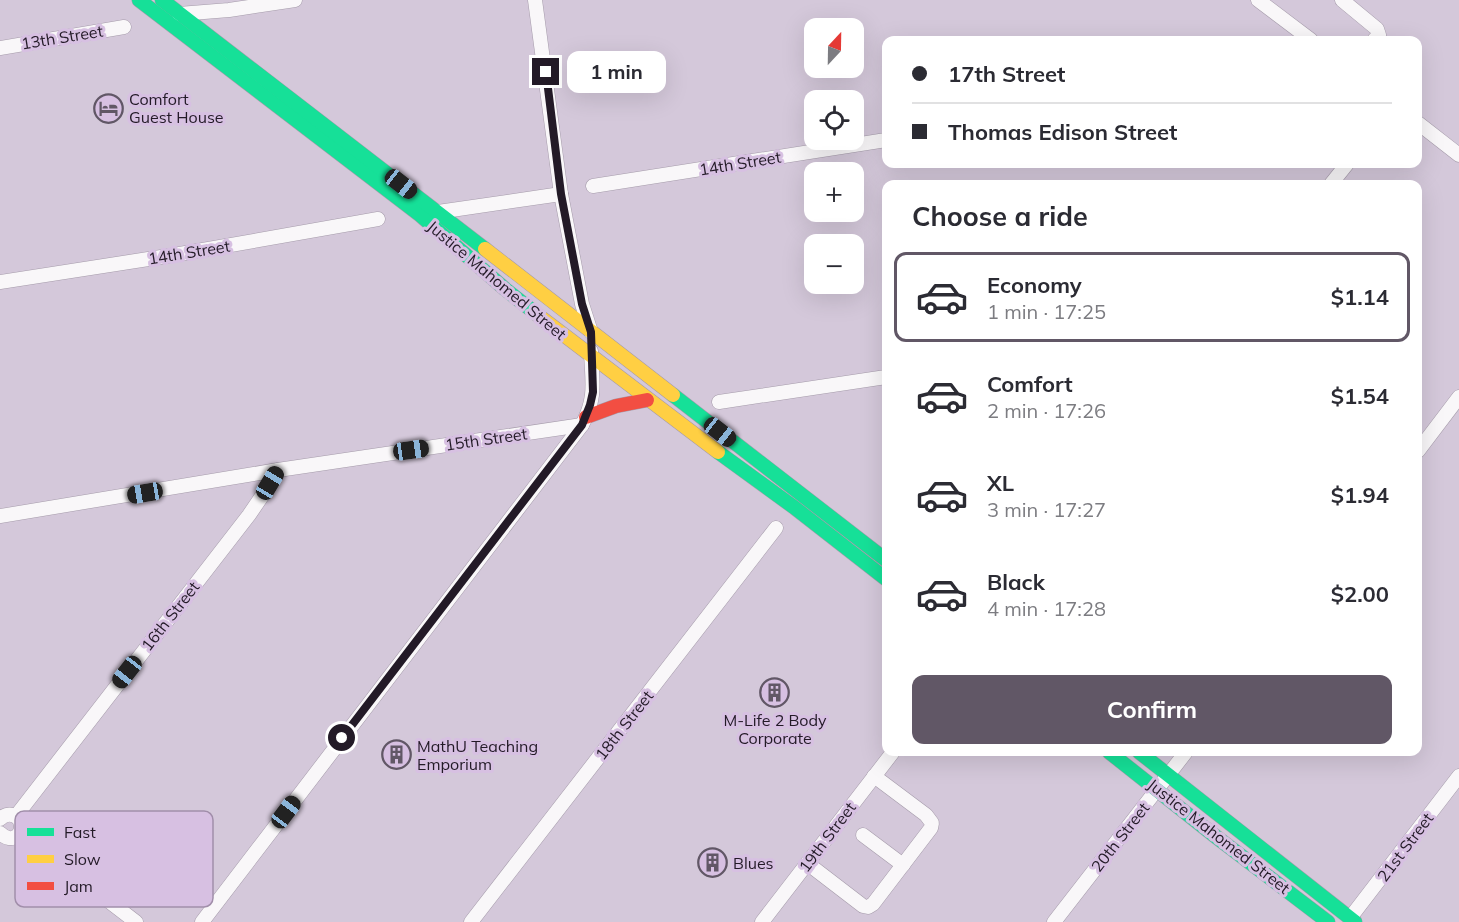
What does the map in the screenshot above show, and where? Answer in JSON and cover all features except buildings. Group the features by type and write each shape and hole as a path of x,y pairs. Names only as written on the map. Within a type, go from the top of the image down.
{"main road":[{"name":"Justice Mahomed Street","path":"139,0 420,215 505,289 591,357 795,508 882,576"},
{"name":"Justice Mahomed Street","path":"162,0 882,557"},
{"path":"584,421 612,406 647,400"},
{"name":"Justice Mahomed Street","path":"1114,756 1328,922"},
{"name":"Justice Mahomed Street","path":"1144,756 1353,920"}],"street":[{"path":"179,14 229,10 247,4 295,0"},
{"path":"202,922 584,421 593,392 591,332 582,304 561,194 535,0"},
{"path":"1258,0 1306,36"},
{"path":"1342,0 1377,29 1378,36"},
{"name":"13th Street","path":"0,48 124,27"},
{"path":"1422,126 1459,155"},
{"name":"14th Street","path":"593,186 882,141"},
{"path":"1334,180 1344,168"},
{"path":"438,212 561,194"},
{"name":"14th Street","path":"0,282 174,255 378,219"},
{"path":"719,402 882,378"},
{"path":"1422,446 1459,397"},
{"name":"15th Street","path":"0,516 584,421"},
{"name":"16th Street","path":"20,811 249,514 278,470"},
{"name":"18th Street","path":"471,922 776,528"},
{"name":"19th Street","path":"762,922 890,756"},
{"name":"20th Street","path":"1054,922 1183,756"},
{"path":"807,863 862,906 868,907 873,904 903,866 931,828 932,823 926,815 874,776"},
{"name":"21st Street","path":"1353,920 1459,776"},
{"path":"0,818 8,814 15,816"},
{"path":"1,835 9,838 15,836"},
{"path":"863,835 903,866"},
{"path":"117,907 136,922"}],"traffic: fast":[{"path":"139,0 420,215 539,316"},
{"path":"162,0 485,249"},
{"path":"673,395 882,557"},
{"path":"718,452 882,576"},
{"path":"1114,756 1328,922"},
{"path":"1144,756 1355,922"}],"traffic: slow":[{"path":"485,249 673,395"},
{"path":"539,316 718,452"}],"traffic: jam":[{"path":"586,417 616,406 647,400"}],"place":[{"name":"Comfort Guest House","path":"108,108"},
{"name":"M-Life 2 Body Corporate","path":"775,692"},
{"name":"MathU Teaching Emporium","path":"396,755"},
{"name":"Blues","path":"712,863"}],"route":[{"path":"342,738 582,425 590,405 593,392 591,332 582,304 561,194 546,72"}]}
